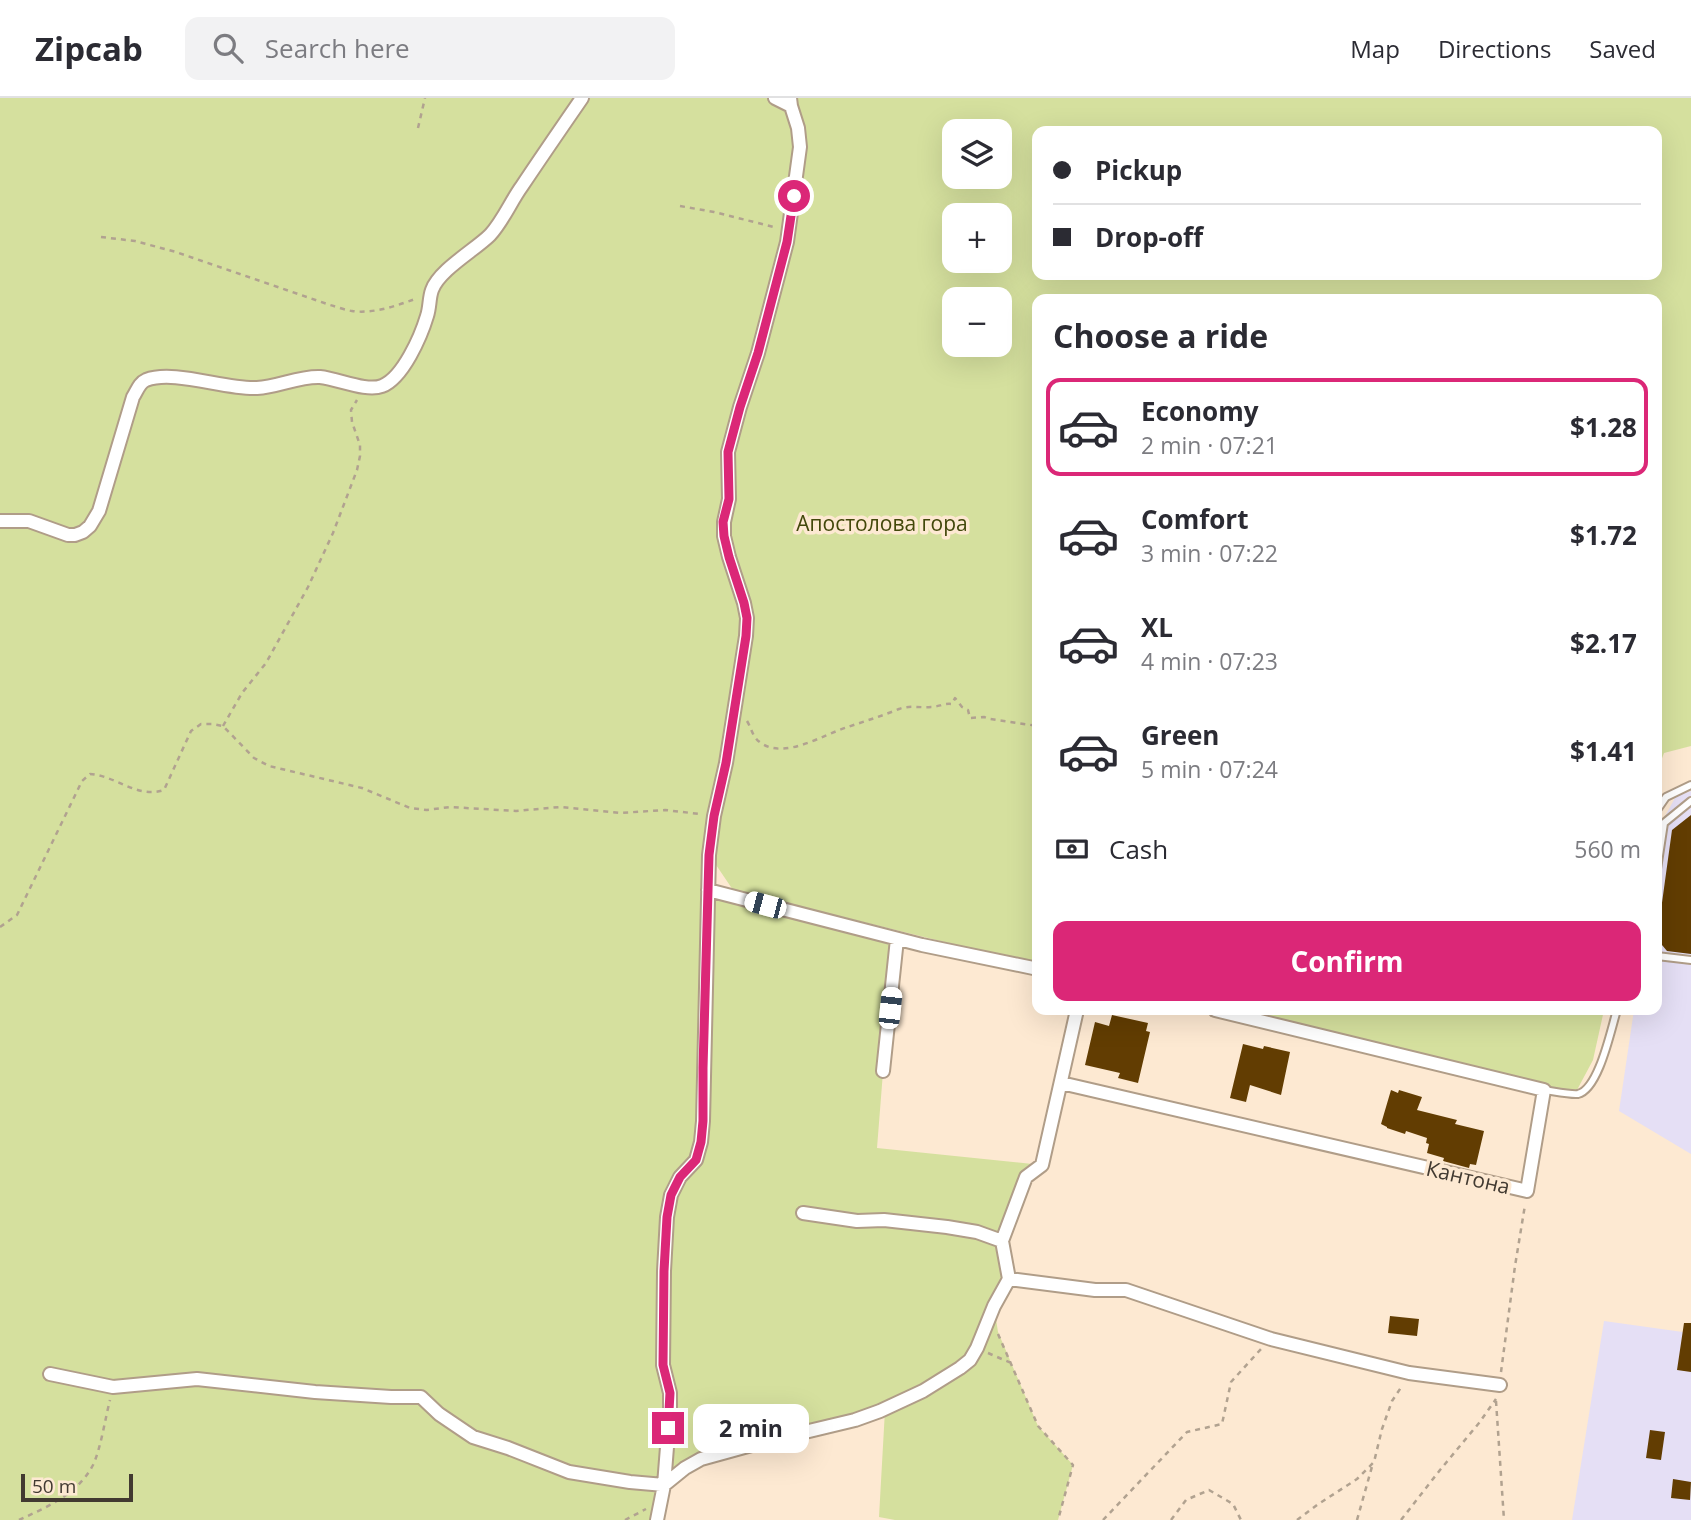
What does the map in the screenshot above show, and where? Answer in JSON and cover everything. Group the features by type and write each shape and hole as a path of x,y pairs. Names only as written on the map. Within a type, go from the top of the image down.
{"street":[{"path":"0,521 29,521 68,535 83,533 99,511 133,397 140,384 147,380 165,377 257,388 313,377 331,378 366,387 378,388 388,384 400,372 421,333 428,313 432,287 491,234 582,98"},
{"path":"657,1520 664,1485 670,1393 663,1365 667,1217 671,1195 680,1177 696,1160 701,1142 709,855 746,636 747,618 724,536 723,522 729,499 728,452 758,353 787,242 798,173 798,128 790,102 775,98"},
{"path":"708,890 897,939 1032,968"},
{"path":"883,1072 897,939"},
{"path":"50,1374 113,1387 197,1379 315,1392 391,1397 421,1396 439,1414 473,1437 569,1472 664,1485 701,1459 855,1420 923,1391 960,1368 970,1360 977,1348 994,1306 1009,1279 1002,1241 1026,1177 1042,1165 1076,1015"},
{"path":"1235,1015 1544,1090"},
{"name":"Кантона","path":"1061,1083 1527,1191 1544,1090"},
{"path":"803,1213 857,1221 884,1220 947,1227 976,1232 1002,1241"},
{"path":"1009,1279 1095,1290 1126,1290 1270,1339 1409,1373 1500,1385"}],"lane":[{"path":"1662,803 1666,797 1691,785"},
{"path":"1662,836 1664,823 1691,801"},
{"path":"1662,957 1691,960"},
{"path":"1544,1090 1578,1094 1589,1086 1596,1076 1615,1015"}],"path":[{"path":"418,128 425,98"},
{"path":"680,206 779,228 787,242"},
{"path":"101,237 135,241 176,252 353,311 396,306 431,292"},
{"path":"223,726 242,693 266,663 308,587 333,533 360,456 360,445 351,410 366,387"},
{"path":"736,700 754,737 766,746 783,748 809,743 900,709 952,704 955,698 968,710 970,718 984,717 1032,725"},
{"path":"0,927 17,915 82,781 90,774 103,775 146,793 164,790 191,731 201,724 223,726 254,758 269,766 362,789 410,808 427,810 450,807 516,811 561,807 620,813 665,810 714,816"},
{"path":"1401,1520 1496,1399 1527,1191"},
{"path":"998,1332 1038,1426 1073,1465 1058,1520"},
{"path":"1102,1520 1187,1432 1222,1424 1231,1382 1270,1339"},
{"path":"977,1348 1011,1363"},
{"path":"1357,1520 1382,1429 1392,1401 1409,1373"},
{"path":"19,1520 57,1502 80,1484 93,1464 113,1387"},
{"path":"1496,1399 1504,1520"},
{"path":"1297,1520 1357,1479 1374,1462"},
{"path":"1171,1520 1186,1500 1209,1490 1233,1504 1241,1520"},
{"path":"625,1520 661,1501"}],"shaded area":[{"path":"1691,791 1691,1154 1619,1111 1633,1015 1662,1015 1662,822 1676,796"},
{"path":"1604,1321 1690,1333 1691,1328 1691,1520 1572,1520"}],"green space":[{"name":"Апостолова гора","path":"0,98 1691,98 1691,746 1664,753 1662,758 1662,294 1032,294 1032,964 733,890 710,856 708,890 897,939 877,1148 1042,1165 1026,1178 1002,1241 1009,1279 994,1306 998,1332 1038,1426 1073,1465 1058,1520 895,1520 879,1517 885,1410 701,1459 664,1485 657,1520 0,1520"},
{"path":"1245,1015 1603,1015 1593,1060 1577,1090 1551,1089"}],"building":[{"path":"1691,815 1691,954 1667,951 1662,945 1662,903 1672,830"},
{"path":"1112,1015 1148,1023 1146,1031 1150,1032 1138,1083 1118,1078 1120,1073 1085,1065 1095,1022 1109,1026"},
{"path":"1243,1044 1290,1052 1281,1095 1250,1085 1246,1102 1230,1098"},
{"path":"1391,1090 1422,1097 1417,1110 1457,1120 1455,1124 1484,1131 1476,1165 1470,1164 1469,1168 1443,1161 1444,1158 1427,1153 1427,1138 1406,1131 1405,1134 1381,1124"},
{"path":"1390,1316 1419,1319 1417,1336 1388,1333"},
{"path":"1684,1323 1691,1323 1691,1372 1677,1370"},
{"path":"1650,1430 1665,1432 1661,1460 1646,1458"},
{"path":"1673,1479 1691,1482 1690,1500 1671,1498"}],"route":[{"path":"668,1428 670,1393 663,1365 667,1217 671,1195 680,1177 696,1160 701,1142 709,855 746,636 744,603 724,536 723,522 729,499 728,452 758,353 787,242 794,196"}]}
